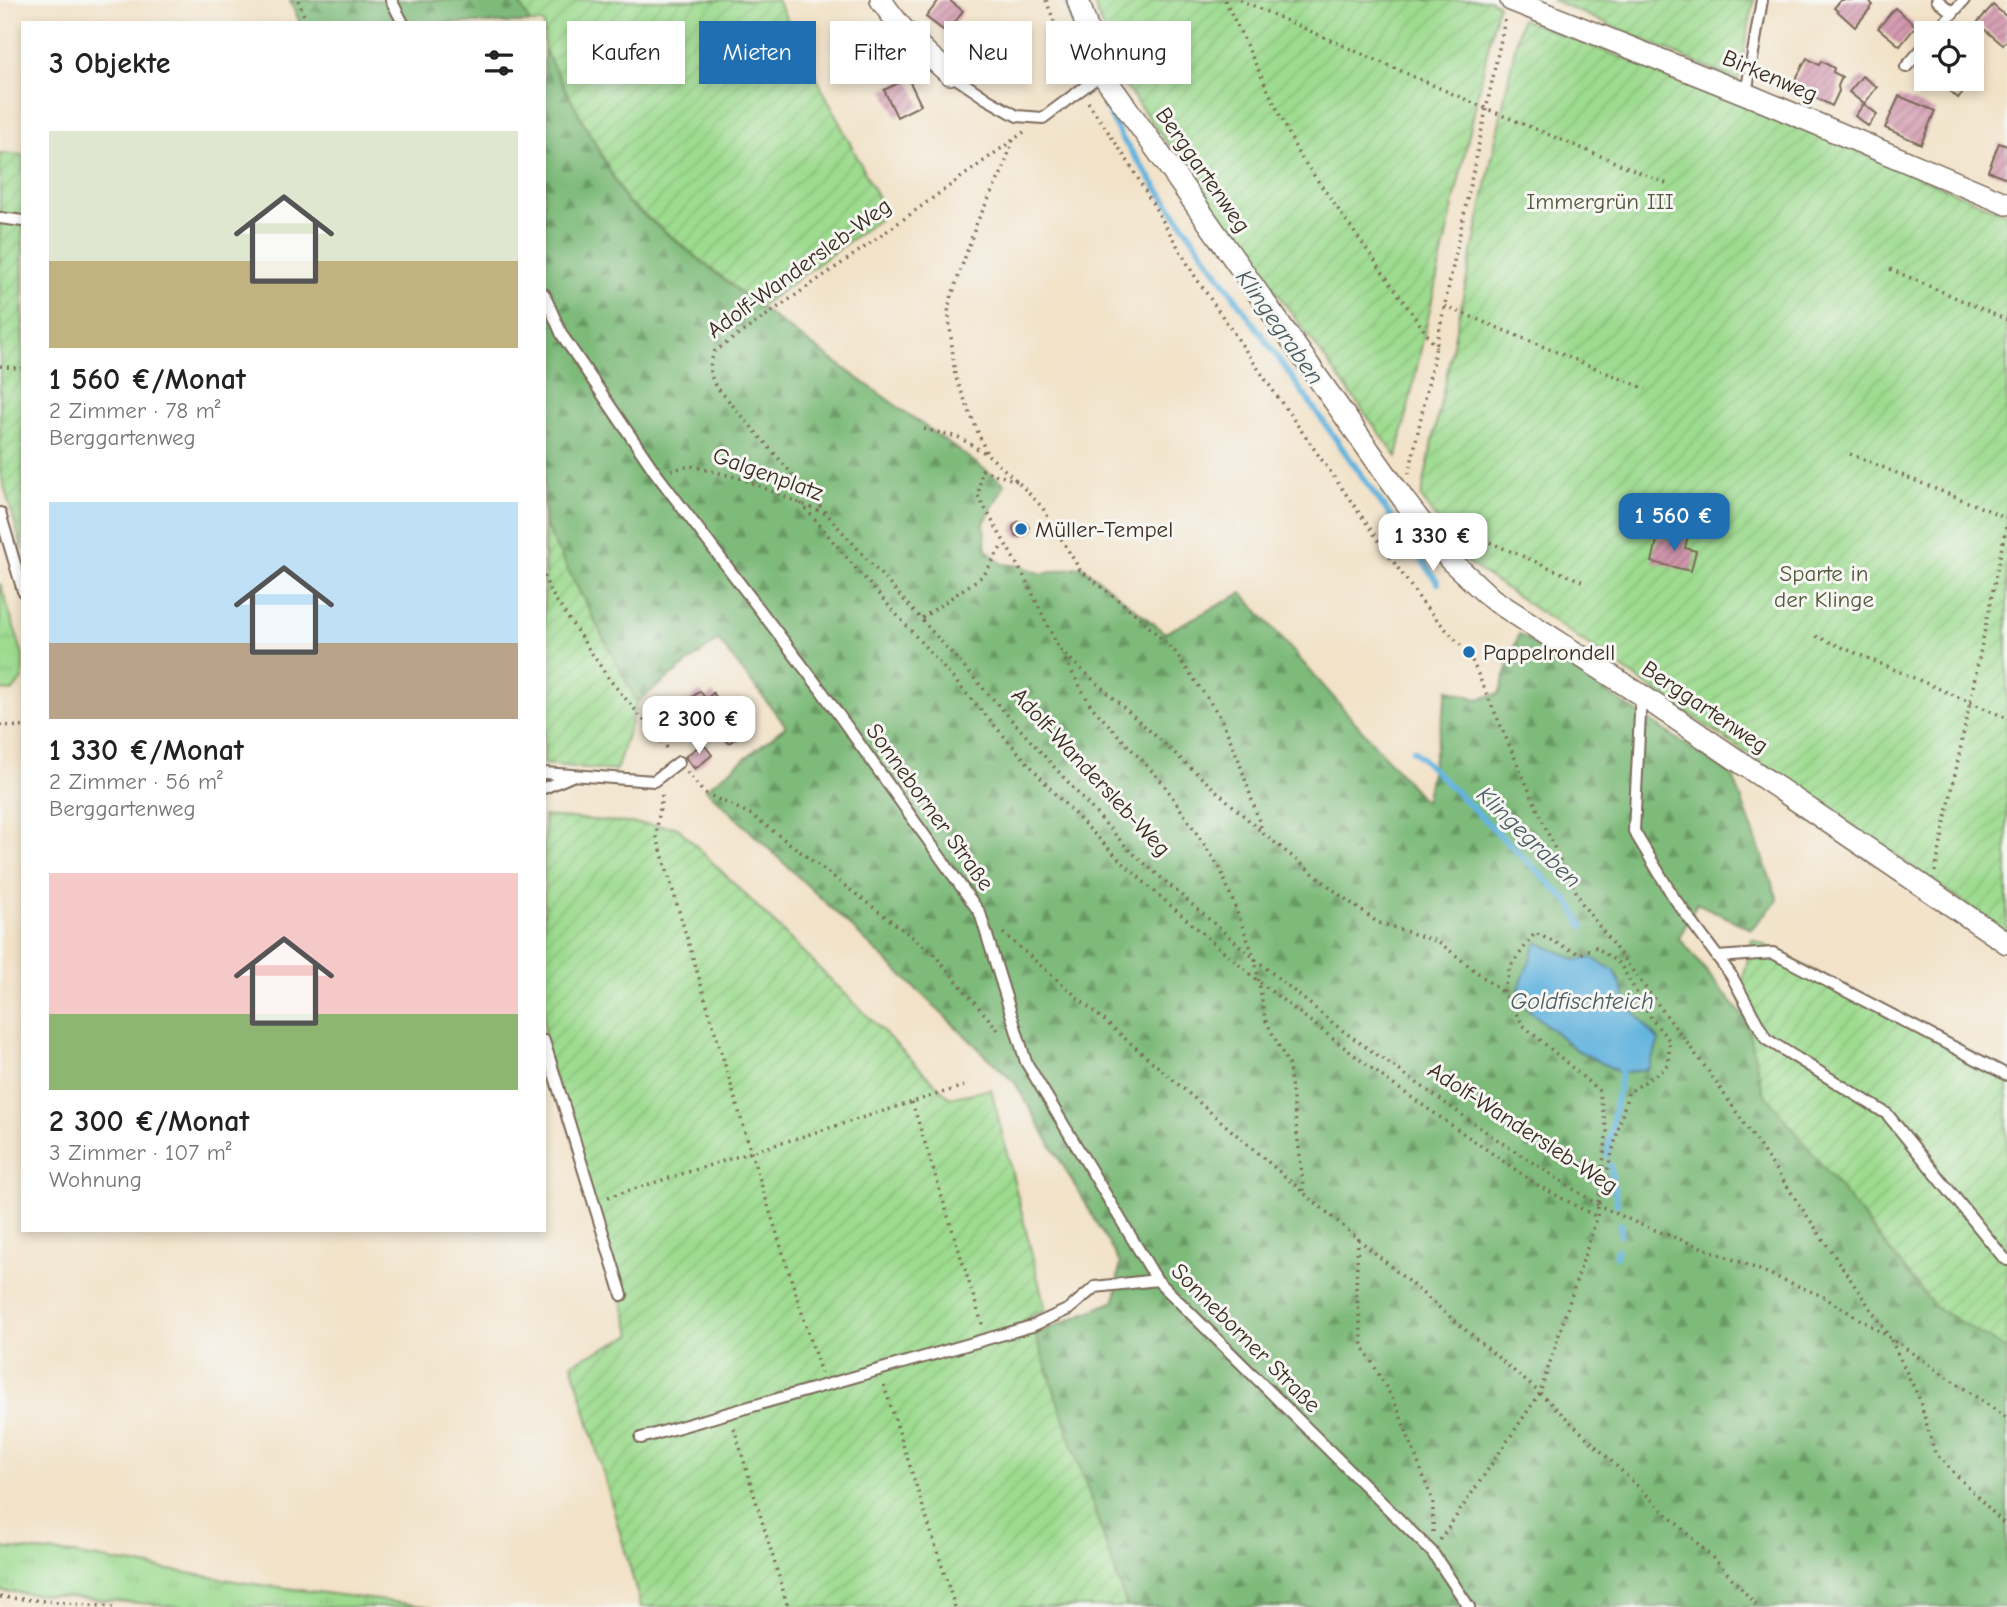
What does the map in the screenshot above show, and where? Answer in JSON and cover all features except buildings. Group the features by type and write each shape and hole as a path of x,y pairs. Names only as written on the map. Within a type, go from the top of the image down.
{"street":[{"path":"881,0 917,46 944,69"},
{"name":"Berggartenweg","path":"1078,0 1085,21"},
{"name":"Birkenweg","path":"1509,7 1746,93 2007,204"},
{"name":"Berggartenweg","path":"1109,84 1404,500 1450,560 1492,598 1641,695 2007,943"}],"lane":[{"path":"391,0 402,21"},
{"path":"1746,93 1762,0"},
{"path":"1937,0 1953,13"},
{"path":"1946,21 1964,0"},
{"path":"1906,67 1914,58"},
{"path":"965,84 1017,116 1043,118 1088,84"},
{"path":"0,218 21,221"},
{"name":"Sonneborner Straße","path":"546,299 562,335 655,472 821,690 980,913 1026,1062 1157,1280 1432,1552 1469,1607"},
{"path":"0,513 21,583"},
{"path":"1641,695 1634,831 1674,898 1731,975 1766,1039 1887,1114 2007,1260"},
{"path":"546,773 654,780 679,762"},
{"path":"546,787 574,775"},
{"path":"1717,957 1773,953 2007,1075"},
{"path":"546,1048 622,1295"},
{"path":"641,1438 1032,1326 1069,1309 1095,1287 1157,1280"}],"path":[{"path":"298,0 306,21"},
{"path":"1045,0 1080,90 1129,163 1196,278 1424,604 1470,656 1558,856 1583,905 1709,1072 1889,1337 1919,1398 1935,1453 2007,1527"},
{"path":"1225,0 1298,153 1436,348"},
{"path":"1240,0 1486,109 1668,184"},
{"path":"1404,500 1509,7"},
{"name":"Adolf-Wandersleb-Weg","path":"1043,118 715,351 709,364 709,373 715,385 1129,850 1339,1028 1492,1136 1598,1205 1639,1224 1822,1296 1889,1337 2007,1418"},
{"path":"987,454 955,376 948,307 978,222 1003,170 1013,140"},
{"path":"1890,269 2007,320"},
{"path":"1445,306 1646,389"},
{"path":"0,366 21,369"},
{"path":"924,429 958,437 987,454 1042,508 1080,570 1137,615 1175,652 1221,718 1238,758 1263,833"},
{"path":"1850,454 2007,520 1931,892"},
{"name":"Galgenplatz","path":"655,472 691,466 740,478 828,514"},
{"path":"1017,481 982,470 978,496 1003,544 1026,580 1059,649 1091,706 1163,783 1220,869 1255,959 1265,1019 1289,1066 1304,1193"},
{"path":"801,503 1056,795 1118,858 1258,981 1317,1028 1539,1186 1597,1217"},
{"path":"1448,525 1586,583"},
{"path":"922,618 984,575 1003,544"},
{"path":"546,581 609,679 703,792 752,815 932,953 1000,1032"},
{"path":"1816,636 2007,718"},
{"path":"1059,649 1263,833 1340,895 1377,922 1439,942 1503,993 1524,1026 1599,1091 1608,1132 1597,1217 1540,1392 1432,1552"},
{"path":"0,725 21,727"},
{"path":"662,795 656,834 824,1385"},
{"path":"980,913 1304,1193 1540,1392 1720,1566 1758,1607"},
{"path":"1503,993 1510,967 1535,933 1580,954 1596,947 1620,964 1653,1021 1669,1040 1669,1062 1664,1069 1628,1093 1598,1205"},
{"path":"593,1201 967,1085"},
{"path":"912,1102 987,1339"},
{"path":"1358,1238 1356,1290 1363,1346 1397,1407 1433,1502 1432,1552"},
{"path":"879,1369 955,1607"},
{"path":"730,1412 788,1607"},
{"path":"0,1597 113,1607"}],"green space":[{"path":"290,0 518,0 529,21 299,21"},
{"path":"518,0 777,0 788,21 699,21 699,84 816,84 816,77 886,214 759,307 626,200 546,53 546,21 529,21"},
{"path":"1093,0 1489,0 1498,4 1397,457 1124,84 1191,84 1191,21 1100,21"},
{"path":"1552,0 1754,0 1738,81"},
{"name":"Sparte in der Klinge","path":"1521,19 1739,102 2007,214 2007,932 1467,562 1421,497"},
{"path":"546,53 626,201 759,307 1005,484 984,523 986,549 1002,564 1021,566 1042,574 1082,566 1165,633 1242,593 1425,802 1448,689 1477,699 1499,694 1519,634 1733,776 1778,900 1751,929 1697,903 1679,938 1746,1020 1763,1091 1934,1306 2007,1350 2007,1607 1127,1607 1035,1334 1115,1301 1120,1263 1015,1083 706,789 786,726 718,640 637,702 546,528","holes":["1537,943 1577,960 1615,971 1630,1008 1659,1041 1648,1069 1621,1073 1575,1049"]},
{"path":"0,153 21,155 21,544 0,472"},
{"path":"546,528 637,702 616,771 546,764"},
{"path":"0,583 21,649 21,681 13,691 0,690"},
{"path":"546,816 677,827 950,1098 991,1089 1046,1311 1029,1316 1127,1607 641,1607 572,1363 632,1335 546,1050"},
{"path":"1752,939 2007,1070 2007,1350 1934,1306 1763,1091 1740,995"},
{"path":"0,1548 73,1554 247,1583 432,1607 185,1607 0,1591"}],"water":[{"name":"Goldfischteich","path":"1537,942 1577,960 1592,958 1615,971 1630,1008 1659,1041 1648,1069 1621,1073 1575,1049 1529,1010 1518,990"}],"waterway":[{"name":"Klingegraben","path":"1067,0 1074,21"},
{"name":"Klingegraben","path":"1097,90 1121,137 1438,583"},
{"name":"Klingegraben","path":"1413,750 1571,904 1583,926"},
{"name":"Klingegraben","path":"1607,1155 1621,1073 1619,1067"},
{"name":"Klingegraben","path":"1610,1165 1617,1204"},
{"name":"Klingegraben","path":"1620,1224 1621,1234"},
{"name":"Klingegraben","path":"1616,1256 1617,1250"}],"place":[{"name":"Müller-Tempel","path":"1021,529"},
{"name":"Pappelrondell","path":"1469,652"}],"park label":[{"name":"Immergrün III","path":"1600,201"}]}
